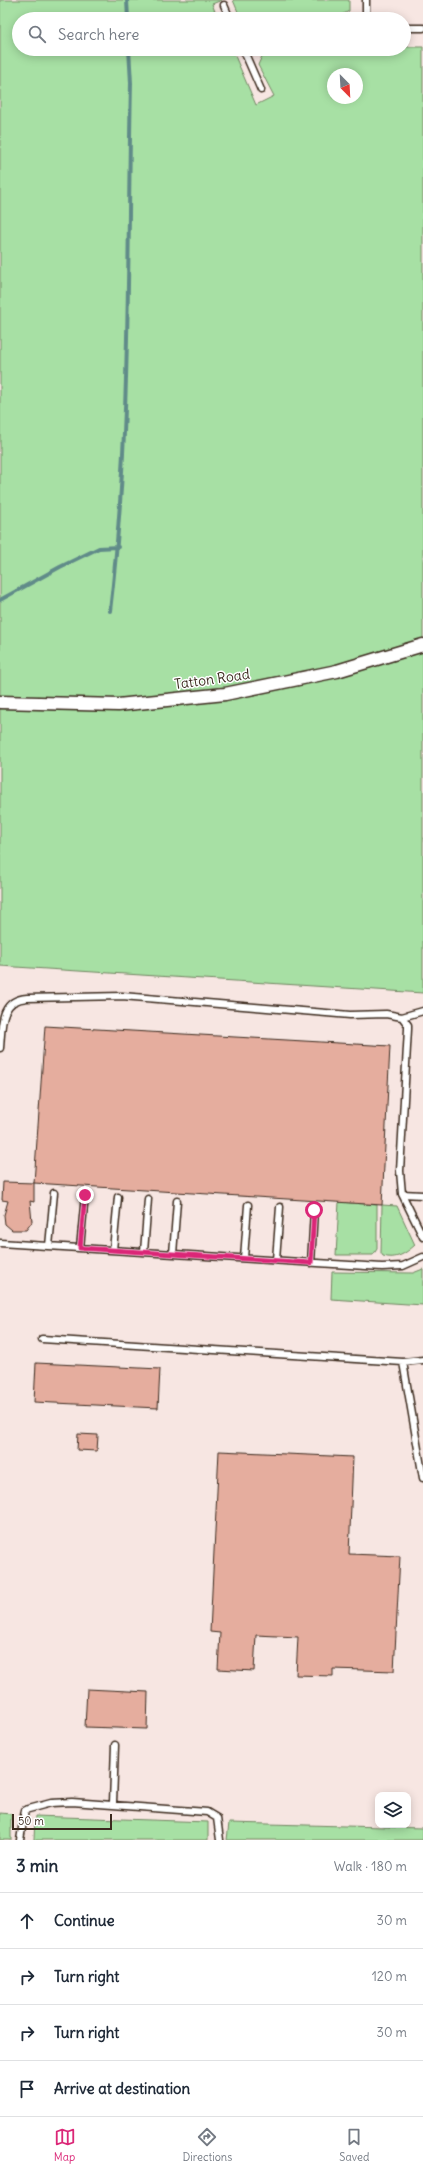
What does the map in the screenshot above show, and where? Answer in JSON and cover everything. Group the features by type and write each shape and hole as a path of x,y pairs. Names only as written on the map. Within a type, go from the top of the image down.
{"street":[{"name":"Tatton Road","path":"0,702 118,705 225,694 337,671 423,645"}],"lane":[{"path":"366,0 366,12"},
{"path":"224,5 227,12"},
{"path":"411,28 423,28"},
{"path":"247,56 261,90"},
{"path":"0,1048 2,1011 6,1005 12,1001 26,998 122,996 402,1017 423,1011"},
{"path":"402,1017 408,1025 400,1171 402,1194 423,1237"},
{"path":"50,1246 54,1193"},
{"path":"402,1194 423,1195"},
{"path":"80,1248 85,1195"},
{"path":"114,1250 118,1197"},
{"path":"144,1252 148,1199"},
{"path":"173,1254 177,1201"},
{"path":"244,1258 248,1205"},
{"path":"276,1260 280,1207"},
{"path":"311,1263 314,1210"},
{"path":"0,1243 392,1267 403,1266 423,1257"},
{"path":"42,1339 403,1362 423,1360"},
{"path":"403,1362 423,1478"},
{"path":"113,1804 115,1745"},
{"path":"20,1840 25,1810 51,1803 113,1804 206,1812 217,1818 220,1840"}],"green space":[{"path":"0,0 222,0 212,4 215,12 12,12 12,56 235,56 256,105 274,96 258,65 262,56 411,56 411,47 423,47 423,993 0,966"},
{"path":"233,0 349,0 349,11 346,12 238,12"},
{"path":"339,1202 377,1205 377,1249 373,1255 336,1255"},
{"path":"382,1205 397,1206 415,1245 408,1251 396,1257 383,1256 381,1253"},
{"path":"423,1269 423,1305 331,1299 332,1272 413,1273"},
{"path":"0,1813 11,1814 11,1840 0,1840"},
{"path":"35,1816 208,1822 208,1840 34,1840"},
{"path":"229,1823 375,1827 375,1828 423,1828 423,1840 227,1840"}],"building":[{"path":"45,1026 390,1046 382,1205 34,1183"},
{"path":"3,1182 34,1183 34,1202 30,1201 32,1222 26,1230 12,1230 5,1224 4,1215 8,1201 2,1200"},
{"path":"36,1363 160,1369 158,1408 34,1402"},
{"path":"78,1434 98,1435 97,1451 77,1450"},
{"path":"219,1451 353,1457 349,1554 400,1556 394,1671 333,1669 333,1676 296,1675 298,1637 256,1635 254,1671 218,1669 220,1633 210,1632"},
{"path":"87,1689 148,1692 147,1729 85,1727"}],"waterway":[{"path":"127,0 128,12"},
{"path":"110,611 117,545 125,413 131,83 129,56"},
{"path":"0,600 60,567 99,548 118,547"}],"route":[{"path":"85,1195 80,1248 311,1263 314,1210"}]}
